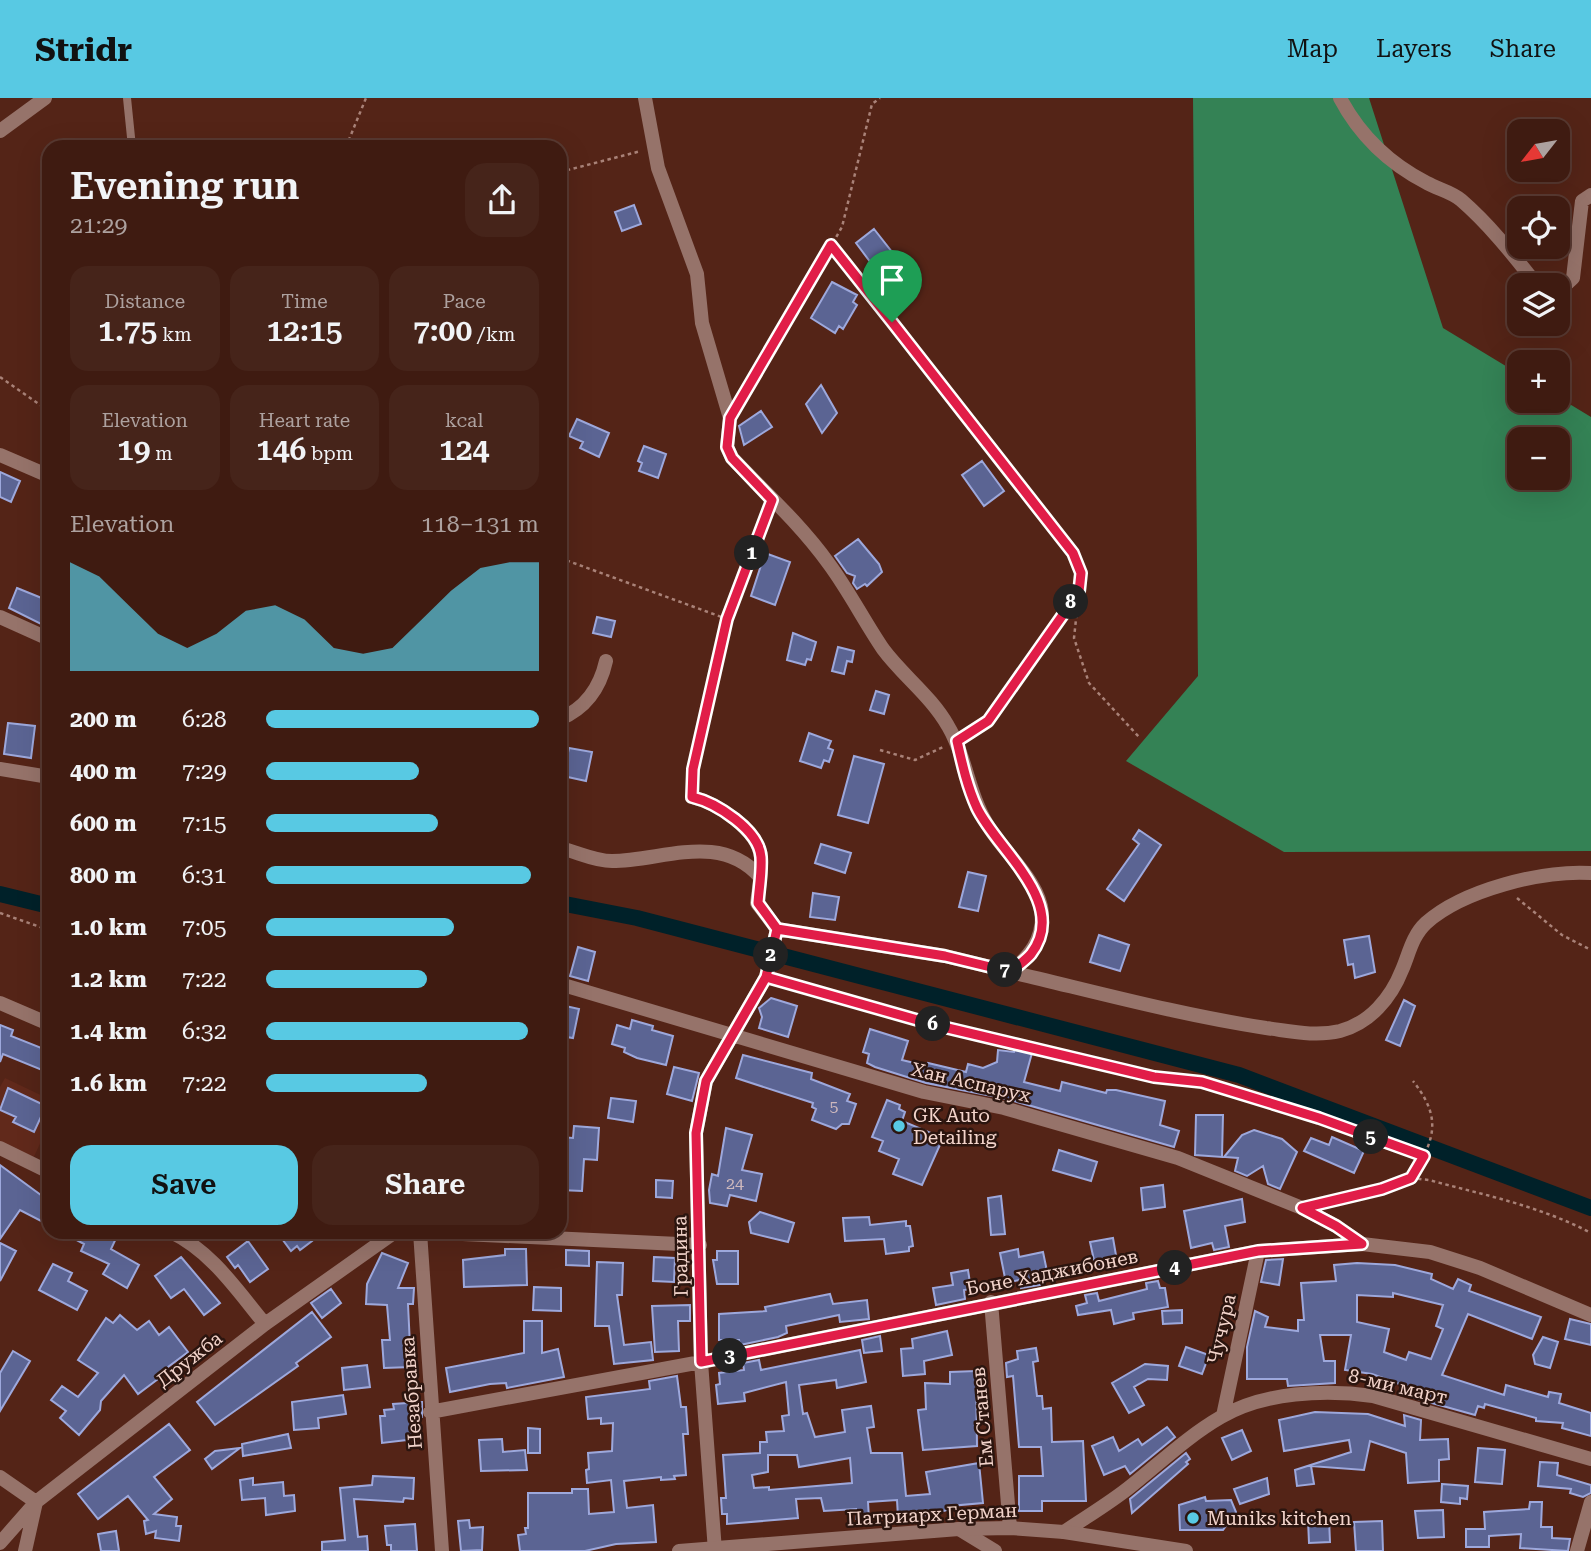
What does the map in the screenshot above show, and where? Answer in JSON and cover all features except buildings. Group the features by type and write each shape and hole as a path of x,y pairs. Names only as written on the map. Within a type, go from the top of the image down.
{"street":[{"path":"0,131 45,98"},
{"path":"645,98 658,168 697,274 702,323 730,418 727,447 732,458 829,564 884,651 932,702 957,741 964,772 977,808 1032,887 1042,910 1041,932 1032,953 1011,972"},
{"path":"1339,98 1354,125 1384,156 1426,183 1459,198 1498,237 1528,273"},
{"path":"1570,281 1573,278 1582,201 1591,195"},
{"path":"0,455 42,473"},
{"path":"0,617 42,636"},
{"path":"567,716 588,699 601,682 606,661"},
{"path":"0,769 42,776"},
{"path":"692,797 707,801 748,831 757,844 761,857 758,903 777,929 933,954 1157,1007 1311,1034 1340,1031 1367,1018 1384,1002 1402,970 1410,946 1425,924 1478,894 1569,872 1591,873"},
{"path":"567,850 610,861 671,852 717,853 744,862 760,877"},
{"name":"Градина","path":"715,1549 701,1362 696,1133 706,1081 731,1033 766,977 777,929"},
{"name":"Хан Аспарух","path":"567,986 924,1092 1003,1108 1178,1158 1302,1208 1362,1244"},
{"path":"0,1003 42,1021"},
{"path":"0,1147 42,1168"},
{"path":"185,1239 215,1263 265,1324"},
{"name":"Дружба","path":"0,1543 36,1502 265,1324 385,1239"},
{"name":"Незабравка","path":"419,1239 442,1551"},
{"name":"Дружба","path":"567,1239 700,1245"},
{"name":"Боне Хаджибонев","path":"430,1412 701,1362 991,1302 1258,1251 1362,1244 1430,1252 1480,1268 1591,1315"},
{"name":"Чучура","path":"1223,1416 1258,1251"},
{"name":"Ем Станев","path":"991,1302 1010,1528"},
{"name":"8-ми март","path":"1064,1532 1129,1488 1193,1436 1223,1416 1257,1403 1296,1395 1339,1391 1373,1396 1591,1459"},
{"path":"0,1477 36,1502 25,1551"},
{"path":"1577,1551 1591,1502"},
{"name":"Патриарх Герман","path":"679,1551 959,1529 1010,1528 1064,1532 1186,1551"},
{"path":"959,1529 995,1551"}],"lane":[{"path":"127,98 131,140"}],"path":[{"path":"349,140 366,98"},
{"path":"730,418 842,228 872,104 880,98"},
{"path":"567,170 654,147"},
{"path":"831,245 1073,553 1081,573 1074,638 1089,683 1139,737"},
{"path":"0,377 42,406"},
{"path":"692,797 693,769 727,619 772,500"},
{"path":"567,561 727,619"},
{"path":"880,750 915,760 957,741 988,721 1079,592"},
{"path":"1502,887 1531,907 1562,935 1591,950"},
{"path":"0,913 42,928"},
{"path":"766,977 935,1025 1154,1077 1202,1082 1319,1118 1424,1156"},
{"path":"1411,1178 1424,1156 1435,1124 1429,1104 1413,1081"},
{"path":"1302,1208 1382,1189 1411,1178 1533,1208 1562,1217 1591,1233"}],"shaded area":[{"path":"5,1078 42,1096 42,1139 32,1161 0,1145 0,1087"}],"green space":[{"path":"1193,98 1369,98 1443,328 1507,367 1507,413 1570,413 1570,404 1591,417 1591,851 1284,852 1126,761 1198,676"}],"waterway":[{"path":"0,894 42,904"},
{"path":"567,904 637,918 1239,1075 1591,1208"}],"place":[{"name":"GK Auto Detailing","path":"899,1126"},
{"name":"Muniks kitchen","path":"1193,1518"}],"route":[{"path":"892,322 831,245 730,418 727,447 732,458 772,500 727,619 693,769 692,797 707,801 748,831 757,844 761,857 758,903 777,929 766,977 731,1033 706,1081 696,1133 701,1362 991,1302 1258,1251 1362,1244 1302,1208 1382,1189 1411,1178 1424,1156 1319,1118 1202,1082 1154,1077 935,1025 766,977 777,929 945,956 1011,972 1032,953 1041,932 1042,910 1032,887 977,808 964,772 957,741 988,721 1079,592 1081,573 1073,553 892,322"}]}
